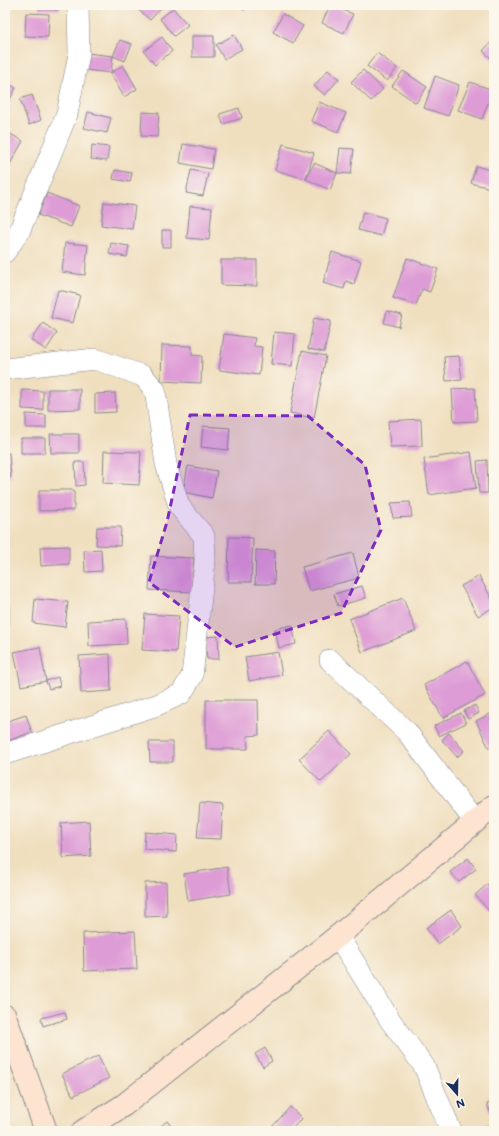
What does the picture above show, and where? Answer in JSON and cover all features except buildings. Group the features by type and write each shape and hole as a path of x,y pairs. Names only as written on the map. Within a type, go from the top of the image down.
{"street":[{"path":"5,252 19,232 67,114 78,54 78,5"},
{"path":"5,369 95,359 143,376 155,390 166,464 179,506 204,536 205,561 192,676 181,694 157,705 5,754"},
{"path":"330,660 407,732 475,822"},
{"path":"83,1131 124,1105 338,936 494,806"},
{"path":"338,936 390,1020 424,1066 451,1131"},
{"path":"5,1016 46,1131"}],"highlighted area":[{"path":"190,415 308,416 365,465 381,530 341,613 235,647 149,582 167,522"}]}
